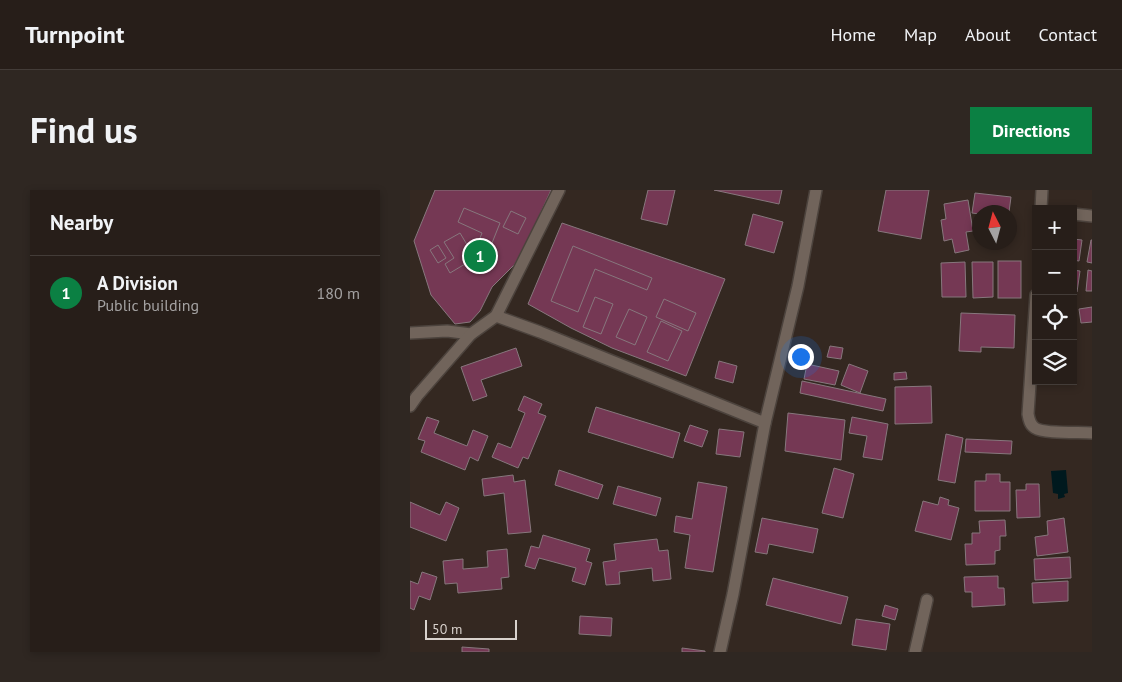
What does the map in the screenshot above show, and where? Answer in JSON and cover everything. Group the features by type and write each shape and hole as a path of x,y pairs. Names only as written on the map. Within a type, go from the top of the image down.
{"street":[{"path":"410,406 471,334 496,316 559,190"},
{"path":"720,652 733,594 765,423 798,286 816,190"},
{"path":"1041,205 1042,190"},
{"path":"1077,214 1092,216"},
{"path":"496,316 765,423"},
{"path":"410,333 447,332 471,334"},
{"path":"1033,340 1028,414 1030,423 1036,429 1045,431 1092,433"},
{"path":"915,652 927,600"}],"water":[{"path":"1066,470 1068,493 1064,494 1065,497 1058,499 1058,494 1053,493 1051,471"}],"building":[{"path":"435,190 551,190 515,264 492,287 480,311 470,322 455,324 431,295 414,241"},
{"path":"648,190 675,190 667,225 641,219"},
{"path":"714,190 782,190 779,204"},
{"path":"886,190 929,190 921,239 878,231"},
{"path":"975,193 1011,197 1010,205 973,205"},
{"path":"968,200 972,225 972,231 966,232 969,250 955,253 952,239 944,241 941,220 946,219 944,204"},
{"path":"464,208 500,223 492,243 480,238 482,233 458,222"},
{"path":"511,211 526,218 518,234 503,227"},
{"path":"753,214 783,222 774,253 745,245"},
{"path":"562,223 725,279 686,376 612,348 528,304"},
{"path":"460,233 475,258 450,273 445,264 454,258 444,242"},
{"path":"1077,239 1082,240 1079,261 1077,261"},
{"path":"1092,240 1092,263 1087,262"},
{"path":"438,245 446,258 438,263 430,250"},
{"path":"573,246 652,278 647,290 595,269 578,312 551,301"},
{"path":"998,261 1021,261 1021,298 998,298"},
{"path":"965,262 966,297 942,297 941,263"},
{"path":"972,262 993,262 993,297 973,298"},
{"path":"1088,270 1092,271 1092,291 1086,291"},
{"path":"1077,271 1080,271 1077,292"},
{"path":"595,297 613,304 601,334 583,327"},
{"path":"664,299 696,313 688,331 656,317"},
{"path":"1092,307 1092,322 1081,323 1079,309"},
{"path":"629,309 647,317 635,345 616,337"},
{"path":"961,313 1015,315 1014,348 981,347 981,352 959,351"},
{"path":"661,321 682,331 668,361 647,352"},
{"path":"830,346 843,348 841,359 827,357"},
{"path":"516,348 522,366 481,380 487,396 473,401 461,367"},
{"path":"719,361 737,366 733,383 715,378"},
{"path":"807,364 839,371 835,385 804,379"},
{"path":"849,364 868,371 860,393 841,385"},
{"path":"906,372 907,379 894,380 894,373"},
{"path":"802,381 886,399 883,411 800,393"},
{"path":"931,386 932,423 895,424 895,387"},
{"path":"524,396 542,404 538,413 546,416 528,459 523,457 518,468 492,457 498,443 511,448 525,413 518,410"},
{"path":"596,407 680,433 673,458 588,432"},
{"path":"788,413 845,420 841,460 785,451"},
{"path":"427,417 439,421 434,433 467,446 473,430 488,436 478,461 470,457 465,470 421,452 425,441 418,439"},
{"path":"852,417 888,424 882,460 863,457 867,436 849,433"},
{"path":"690,425 708,431 702,447 684,441"},
{"path":"719,429 744,432 740,457 716,454"},
{"path":"946,434 963,438 955,483 938,480"},
{"path":"966,439 1012,441 1011,454 965,452"},
{"path":"834,468 854,474 843,518 822,513"},
{"path":"559,470 603,485 598,499 555,485"},
{"path":"986,474 1000,474 1000,482 1010,482 1010,511 975,511 975,481 986,481"},
{"path":"513,475 514,482 525,480 531,532 508,534 504,493 484,496 482,479"},
{"path":"698,482 727,487 713,572 685,568 690,535 674,532 676,516 692,519"},
{"path":"1026,484 1039,484 1040,517 1017,518 1016,490 1026,490"},
{"path":"618,486 661,498 656,516 613,504"},
{"path":"940,497 949,500 948,505 959,508 951,540 915,531 923,501 938,505"},
{"path":"410,502 440,515 446,502 459,508 446,541 410,527"},
{"path":"762,518 818,529 813,553 769,544 767,554 755,552"},
{"path":"1064,518 1068,552 1037,556 1035,537 1048,535 1047,521"},
{"path":"1005,520 1006,536 1000,536 1000,550 995,551 995,564 966,565 965,544 972,544 972,533 980,533 979,521"},
{"path":"543,535 590,549 586,561 592,563 585,585 572,581 576,568 539,558 535,569 525,566 531,546 539,548"},
{"path":"657,539 659,551 668,550 671,579 653,581 652,568 619,572 620,584 606,585 603,562 616,560 614,544"},
{"path":"507,549 509,577 501,578 502,589 458,593 457,583 445,584 443,561 463,559 463,569 488,567 487,551"},
{"path":"1070,557 1071,578 1035,580 1034,559"},
{"path":"422,572 437,577 430,600 419,596 414,610 410,608 410,581 418,584"},
{"path":"998,576 998,588 1004,588 1005,605 972,607 972,592 965,592 964,577"},
{"path":"773,578 848,597 841,624 766,605"},
{"path":"1068,581 1068,601 1033,603 1032,583"},
{"path":"885,605 898,609 895,620 882,616"},
{"path":"580,616 612,618 611,636 579,634"},
{"path":"856,619 890,624 886,650 852,645"},
{"path":"462,647 489,649 489,652 462,652"},
{"path":"682,648 705,651 705,652 682,652"}],"place":[{"name":"A Division","path":"480,256"}]}
